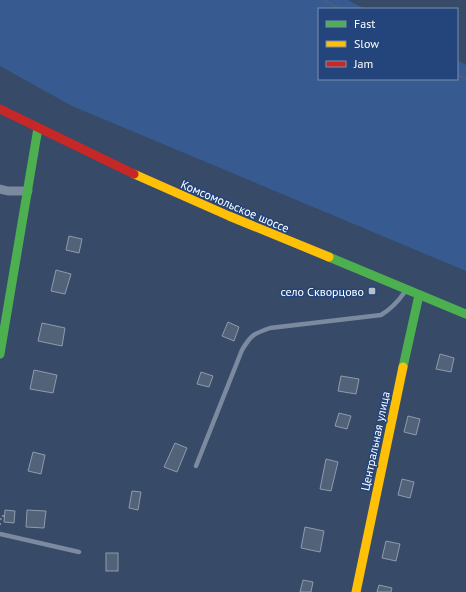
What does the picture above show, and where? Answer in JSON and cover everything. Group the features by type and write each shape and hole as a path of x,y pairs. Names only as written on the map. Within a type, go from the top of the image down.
{"main road":[{"name":"Комсомольское шоссе","path":"0,109 142,178 221,213 466,314"},
{"path":"0,354 38,128"},
{"name":"Центральная улица","path":"356,592 419,295"}],"street":[{"path":"0,189 8,191 28,191"}],"lane":[{"path":"196,466 242,350 249,338 255,333 270,328 381,314 391,309 399,301 406,290"},
{"path":"0,534 79,552"}],"path":[{"path":"0,525 1,516 4,516"}],"shaded area":[{"path":"0,0 348,0 363,8 318,8 318,80 458,80 458,61 466,65 466,271 72,106 0,66"}],"building":[{"path":"69,236 82,239 79,253 66,250"},
{"path":"56,270 71,274 65,294 51,291"},
{"path":"228,322 239,327 234,341 222,336"},
{"path":"42,323 65,328 62,346 38,341"},
{"path":"440,354 454,358 451,372 436,369"},
{"path":"34,370 57,375 53,393 30,389"},
{"path":"201,372 213,376 209,387 197,384"},
{"path":"341,376 359,379 356,394 338,391"},
{"path":"339,413 351,416 347,429 335,426"},
{"path":"408,416 420,419 416,435 404,432"},
{"path":"175,443 187,448 177,472 164,467"},
{"path":"33,452 45,455 41,474 28,471"},
{"path":"326,459 338,462 331,491 320,489"},
{"path":"402,479 414,482 410,498 398,495"},
{"path":"132,491 141,492 138,510 129,508"},
{"path":"5,510 15,511 14,523 4,522"},
{"path":"27,510 46,511 44,528 26,527"},
{"path":"305,527 324,531 320,552 301,548"},
{"path":"386,541 400,544 396,561 382,558"},
{"path":"106,553 118,553 118,571 106,571"},
{"path":"303,580 313,582 311,592 300,592"},
{"path":"379,585 392,588 391,592 377,592"}],"waterway":[{"path":"324,0 338,8"},
{"path":"458,75 466,79"}],"traffic: fast":[{"path":"0,354 38,128"},
{"path":"329,257 466,314"},
{"path":"403,367 419,295"}],"traffic: slow":[{"path":"134,174 229,216 329,257"},
{"path":"356,592 403,367"}],"traffic: jam":[{"path":"0,109 134,174"}],"place":[{"name":"село Скворцово","path":"372,291"}]}
